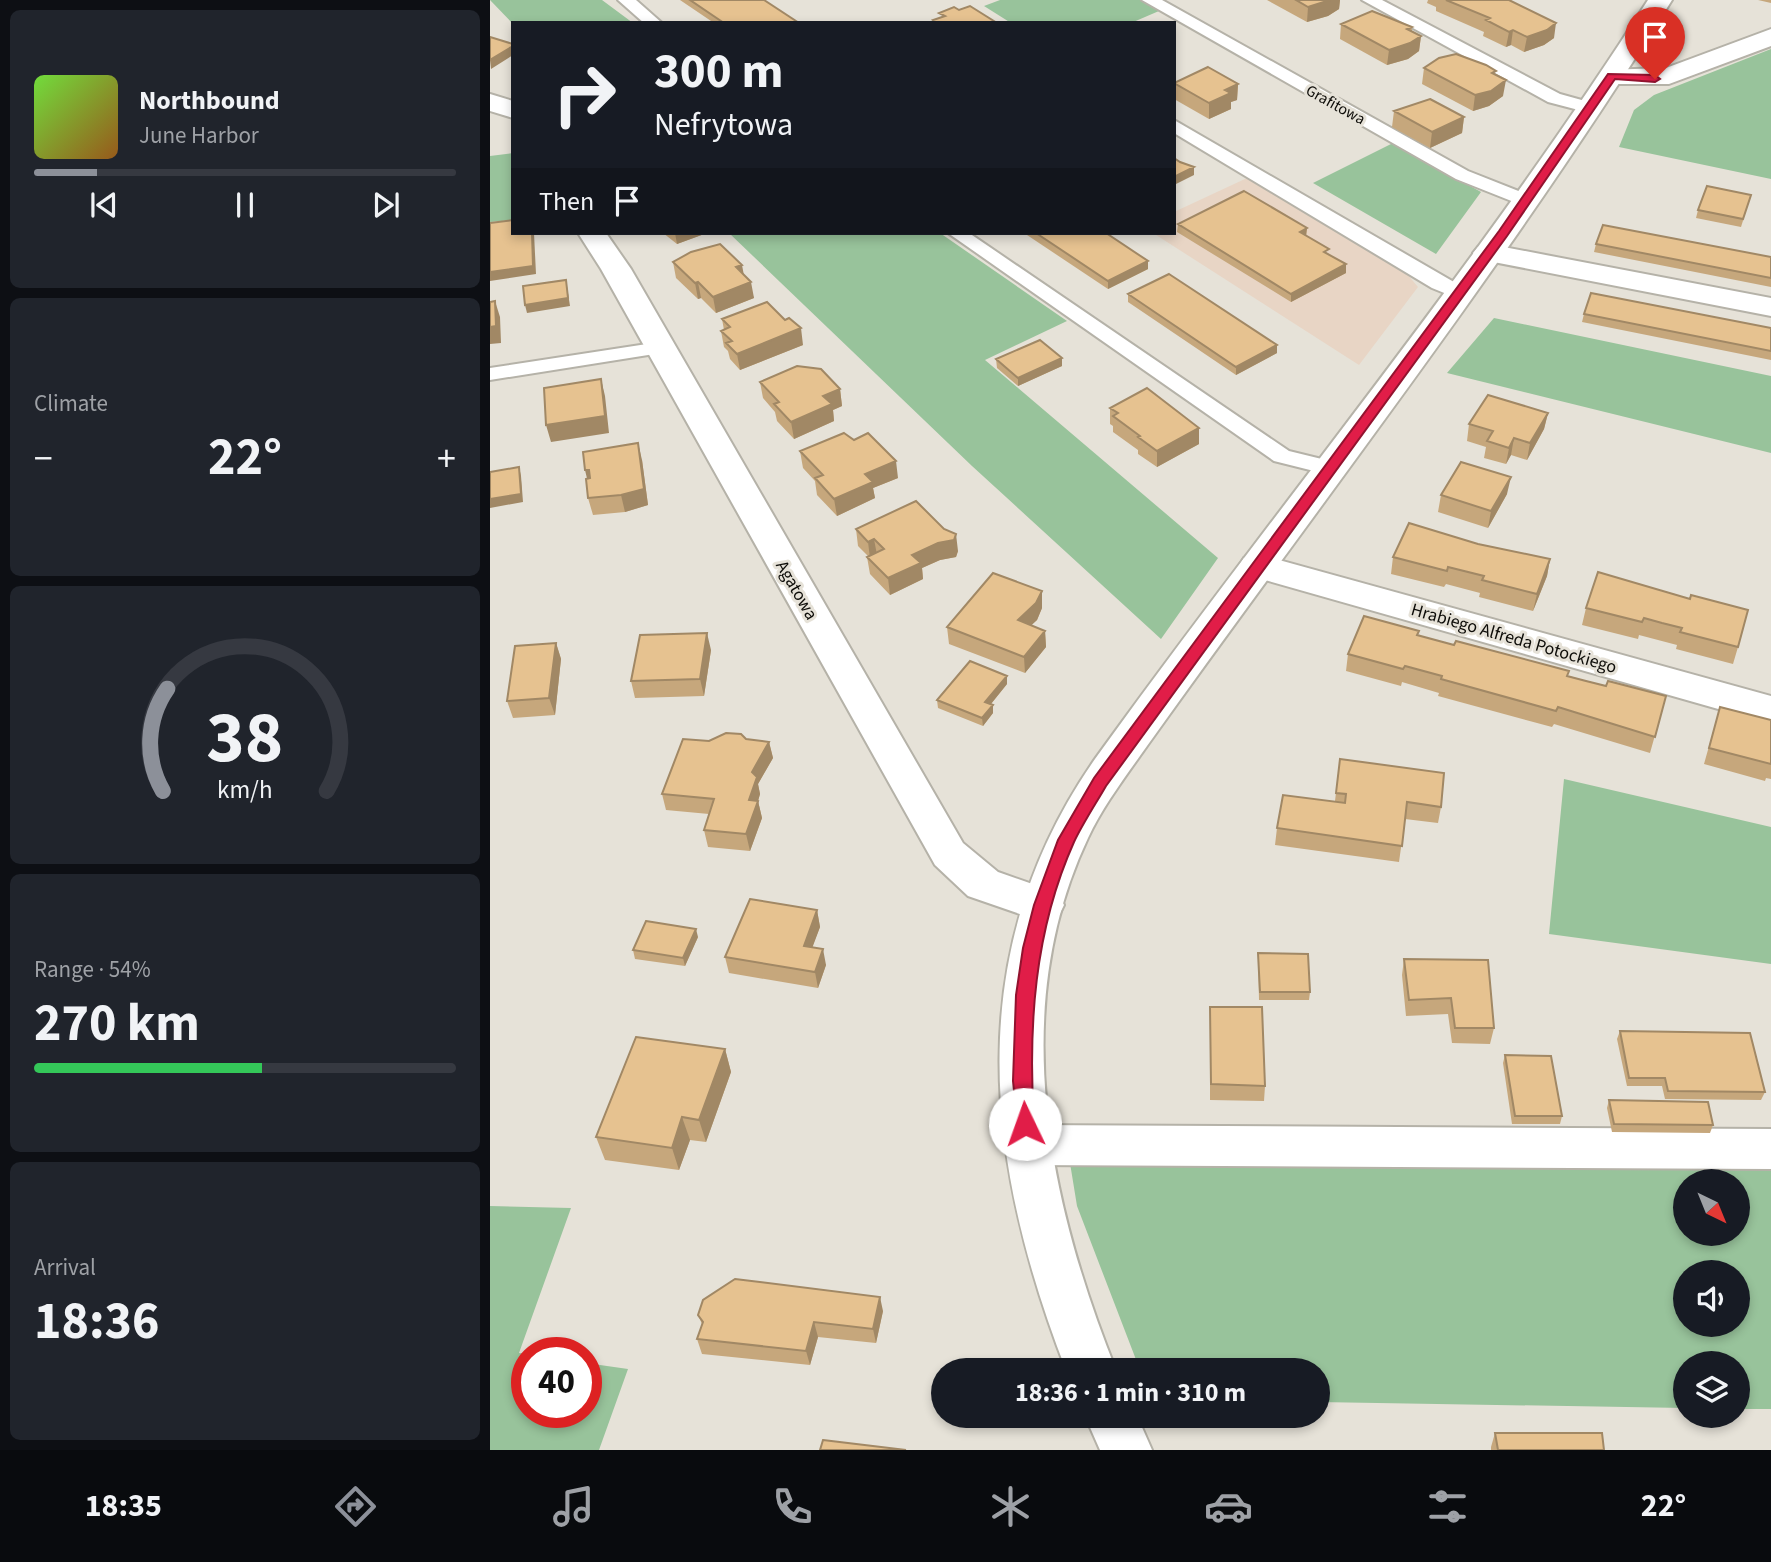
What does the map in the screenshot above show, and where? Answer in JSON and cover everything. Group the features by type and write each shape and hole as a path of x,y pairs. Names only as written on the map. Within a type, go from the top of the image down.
{"street":[{"path":"1087,1358 1051,1260 1035,1202 1026,1145 1022,1081 1025,995 1043,905 1066,840 1100,782 1488,253 1612,76 1660,0"},
{"path":"1612,76 1648,79 1669,76 1771,37"},
{"path":"490,102 511,109"},
{"name":"Agatowa","path":"593,235 949,854 983,884 1043,905"},
{"path":"1488,253 1771,307"},
{"name":"Hrabiego Alfreda Potockiego","path":"1258,566 1771,710"},
{"path":"1026,1145 1771,1149"},
{"path":"1116,1428 1126,1450"}],"lane":[{"path":"626,0 652,21"},
{"name":"Grafitowa","path":"1150,0 1462,175 1525,200"},
{"path":"1370,0 1554,98 1590,108"},
{"path":"1176,126 1439,284 1459,293"},
{"path":"960,235 1282,456 1329,468"},
{"path":"490,374 660,348"}],"shaded area":[{"path":"1247,178 1407,274 1418,287 1359,365 1156,235 1176,235 1176,211"}],"green space":[{"path":"490,0 602,0 630,21 511,21"},
{"path":"1000,0 1141,0 1159,11 1136,21 1008,21 984,6"},
{"path":"1771,49 1771,179 1619,147 1634,110 1654,95"},
{"path":"1393,143 1481,192 1436,254 1313,183"},
{"path":"511,153 511,220 490,222 490,156"},
{"path":"731,235 943,235 1067,321 985,360 1218,558 1161,639 972,466"},
{"path":"1494,318 1771,376 1771,453 1447,373"},
{"path":"1564,779 1771,827 1771,964 1549,934"},
{"path":"1589,1161 1771,1163 1771,1409 1750,1409 1750,1351 1673,1351 1673,1408 1330,1402 1330,1358 1135,1358 1077,1206 1070,1163 1428,1168"},
{"path":"490,1206 571,1208 525,1337 511,1337 511,1428 602,1428 602,1365 628,1369 599,1450 490,1450"}],"building":[{"path":"690,0 764,0 796,21 721,21"},
{"path":"1296,0 1330,0 1308,7"},
{"path":"1446,0 1509,0 1556,23 1547,30 1527,37 1513,30 1509,32 1486,20 1490,18"},
{"path":"970,6 994,21 933,20 945,16 939,13 954,7 959,10"},
{"path":"1372,11 1412,27 1407,29 1421,36 1389,50 1341,24"},
{"path":"490,37 511,43 511,47 490,60"},
{"path":"1456,54 1486,65 1496,71 1492,73 1506,80 1491,91 1475,95 1424,68 1439,58"},
{"path":"1208,67 1238,84 1225,90 1231,93 1209,103 1176,82"},
{"path":"1430,99 1464,117 1432,132 1394,111"},
{"path":"1176,159 1194,167 1176,176"},
{"path":"1707,186 1751,195 1743,219 1698,210"},
{"path":"1244,191 1307,228 1300,232 1329,249 1324,252 1346,264 1291,294 1178,224"},
{"path":"511,220 511,235 532,235 533,266 490,272 490,223"},
{"path":"1603,225 1771,257 1771,278 1596,244"},
{"path":"1039,235 1109,235 1148,261 1108,281"},
{"path":"720,244 742,265 736,267 751,282 713,297 673,262 691,252"},
{"path":"1169,274 1277,345 1236,367 1128,294"},
{"path":"566,280 568,298 525,305 523,286"},
{"path":"1591,293 1771,328 1771,351 1584,314"},
{"path":"495,301 496,326 490,327 490,302"},
{"path":"767,302 785,320 789,318 801,328 737,354 726,343 732,341 721,331 730,327 722,319"},
{"path":"1040,340 1062,358 1018,378 996,359"},
{"path":"797,366 821,369 840,389 823,396 832,404 791,422 774,404 779,402 760,382"},
{"path":"601,379 605,416 546,425 544,388"},
{"path":"1147,388 1199,428 1157,451 1138,437 1140,436 1113,416 1118,413 1110,408"},
{"path":"1488,395 1548,413 1530,443 1514,438 1509,448 1487,441 1493,431 1469,424"},
{"path":"844,433 854,440 868,433 896,461 865,474 873,482 834,499 815,478 823,475 800,451"},
{"path":"638,443 644,489 621,495 588,498 586,479 590,478 589,470 585,470 583,452"},
{"path":"1461,462 1511,477 1491,511 1441,495"},
{"path":"519,467 521,494 490,499 490,472"},
{"path":"916,501 944,529 956,534 954,540 938,543 912,555 921,563 888,578 867,557 884,549 874,539 868,542 856,529"},
{"path":"1409,523 1478,544 1550,559 1537,594 1482,580 1484,576 1448,567 1447,571 1393,557"},
{"path":"1598,572 1690,599 1691,595 1748,610 1738,647 1680,632 1682,628 1644,618 1642,622 1586,608"},
{"path":"993,573 1042,591 1036,603 1018,620 1045,631 1024,657 947,627"},
{"path":"1364,616 1419,631 1417,635 1454,645 1456,641 1569,671 1567,676 1606,686 1608,681 1666,696 1655,737 1558,707 1556,711 1441,679 1442,676 1348,654"},
{"path":"707,633 700,679 631,681 640,635"},
{"path":"556,643 549,698 507,701 515,646"},
{"path":"970,661 1007,676 985,702 993,705 982,718 937,700"},
{"path":"1720,707 1771,720 1771,764 1709,748"},
{"path":"726,733 769,742 752,772 757,777 749,800 758,801 746,834 704,830 714,799 662,794 683,739 709,741"},
{"path":"1340,759 1444,773 1441,807 1407,802 1402,846 1277,828 1283,795 1345,803 1346,794 1336,793"},
{"path":"750,899 817,910 804,946 823,949 815,972 725,957"},
{"path":"646,921 696,929 683,958 633,950"},
{"path":"1258,953 1308,954 1310,992 1260,992"},
{"path":"1404,959 1488,960 1494,1028 1455,1028 1451,998 1409,1000"},
{"path":"1210,1007 1262,1007 1265,1086 1211,1084"},
{"path":"1620,1031 1750,1033 1765,1092 1668,1091 1665,1078 1629,1078"},
{"path":"636,1037 725,1049 699,1120 682,1117 672,1148 596,1137"},
{"path":"1505,1055 1551,1056 1562,1116 1515,1116"},
{"path":"1609,1100 1708,1102 1713,1125 1614,1124"},
{"path":"735,1279 880,1297 873,1329 814,1322 806,1351 697,1339 703,1322 698,1315 703,1300"},
{"path":"1495,1433 1602,1433 1604,1450 1498,1450"},
{"path":"823,1440 906,1450 820,1450"}],"route":[{"path":"1025,1124 1022,1081 1025,995 1032,948 1043,905 1066,840 1100,782 1503,233 1612,76 1655,79"}]}
